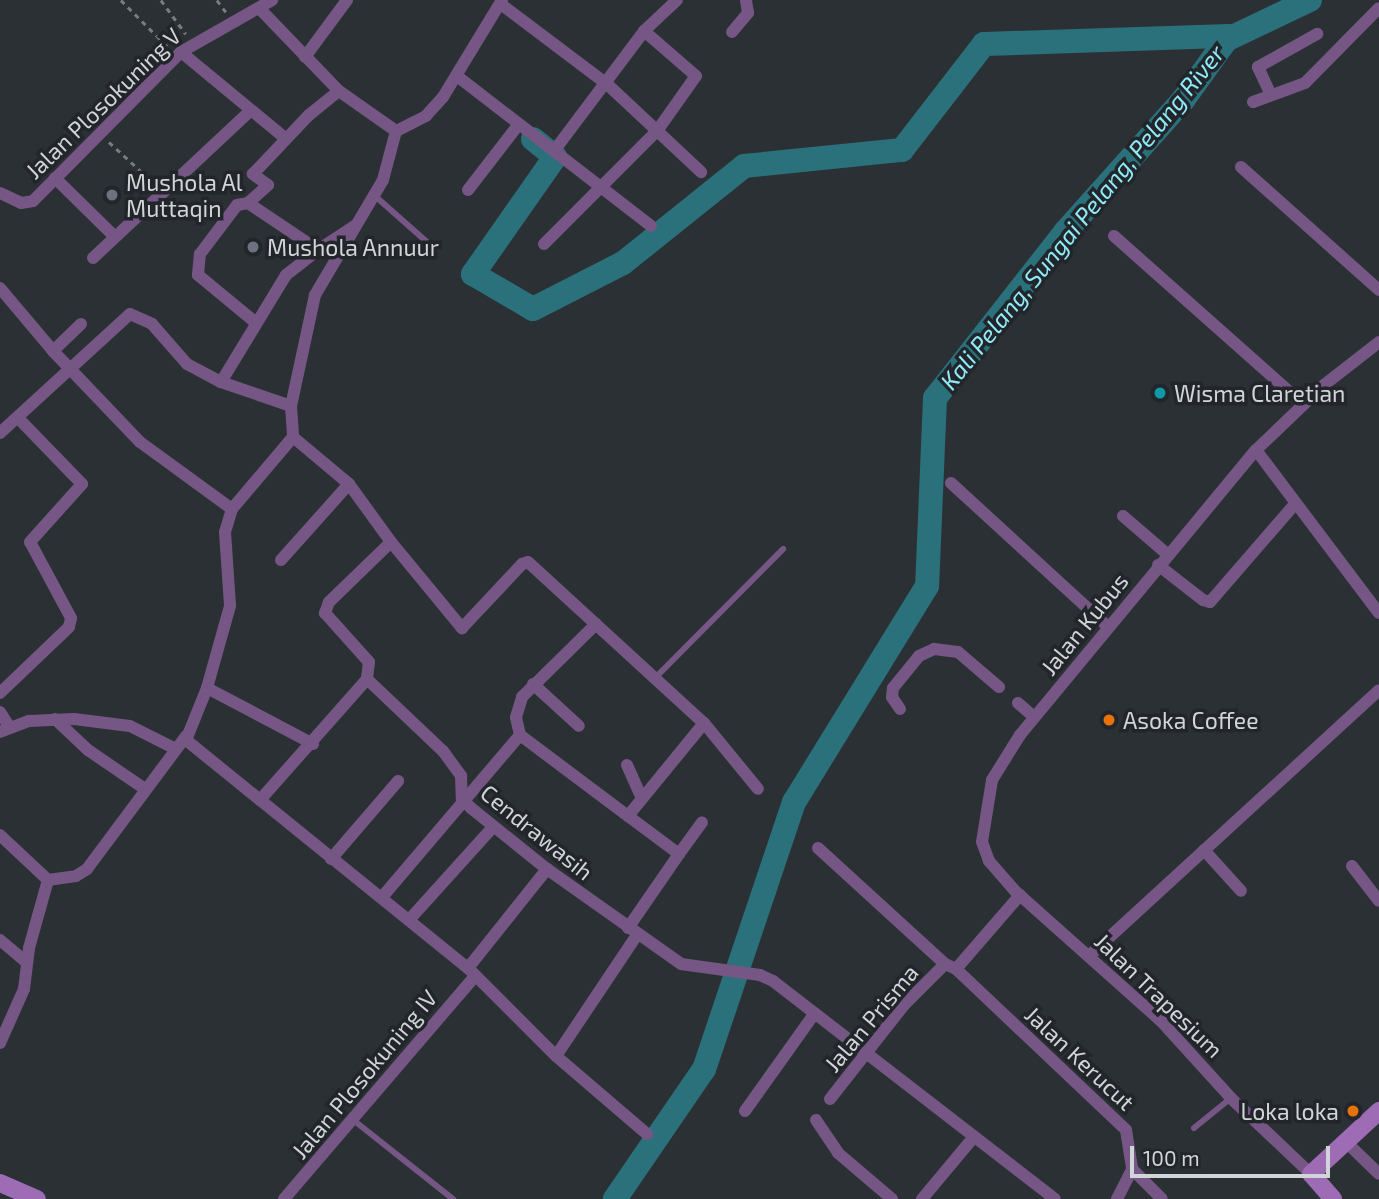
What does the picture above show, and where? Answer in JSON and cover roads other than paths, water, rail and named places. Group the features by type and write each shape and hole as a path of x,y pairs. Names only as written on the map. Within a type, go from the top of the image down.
{"main road":[{"path":"1333,1199 1311,1174 1379,1111"},
{"path":"0,1183 37,1199"}],"street":[{"name":"Jalan Plosokuning V","path":"0,193 27,204 179,53 192,43 231,21 260,9 272,0"},
{"path":"305,57 347,0"},
{"path":"554,151 607,84 644,31 677,0"},
{"path":"732,32 748,13 746,0"},
{"path":"48,880 87,869 186,736 206,688 230,606 222,544 232,509 293,437 291,406 315,295 375,196 396,131 426,116 457,76 502,2 607,84 701,172"},
{"path":"1253,102 1305,83 1379,8"},
{"path":"260,9 339,91 396,131"},
{"path":"544,244 657,131 696,76 644,31"},
{"path":"1271,95 1258,67 1317,34"},
{"path":"179,53 286,139"},
{"path":"457,76 651,226"},
{"path":"255,322 198,275 200,254 237,205 248,203 268,184 253,174 286,139 339,91"},
{"path":"93,258 251,110"},
{"path":"468,190 519,124"},
{"path":"1241,167 1379,290"},
{"path":"55,178 115,237"},
{"path":"248,203 318,250"},
{"path":"221,382 286,275 357,225"},
{"path":"1114,236 1303,404"},
{"path":"0,288 53,352 140,442 232,509"},
{"path":"0,433 19,419 71,370 125,315 135,314 152,324 187,364 221,382 291,406"},
{"path":"53,352 80,324"},
{"name":"Jalan Kubus","path":"982,842 992,780 1034,717 1255,450 1303,404 1379,342"},
{"path":"0,693 69,627 71,618 30,542 82,484 19,419"},
{"path":"293,437 349,484 391,542 462,628 526,562 704,723 758,789"},
{"path":"1255,450 1379,613"},
{"path":"951,483 1108,627"},
{"path":"281,560 349,484"},
{"path":"1158,565 1203,600 1210,601 1295,504"},
{"path":"1123,516 1167,554"},
{"name":"Cendrawasih","path":"391,542 329,602 325,613 369,662 367,679 443,751 461,776 462,799 492,828 681,964 760,975 815,1013"},
{"path":"596,624 522,697 516,717 520,736 679,854"},
{"path":"900,709 892,697 893,688 919,656 934,649 958,652 999,687"},
{"path":"260,800 313,744 367,679"},
{"path":"533,684 579,726"},
{"path":"206,688 313,744"},
{"path":"1090,955 1379,690"},
{"path":"1018,703 1034,717"},
{"path":"0,712 4,729 55,719 130,726 176,749"},
{"path":"55,719 88,750 145,789"},
{"path":"628,816 704,723"},
{"path":"186,736 188,745 331,859 383,896 471,972 556,1056 647,1134"},
{"path":"383,896 462,799 520,736"},
{"path":"627,765 642,799"},
{"path":"331,859 398,781"},
{"path":"556,1056 679,854 702,822"},
{"path":"409,920 492,828"},
{"path":"0,835 48,880"},
{"name":"Jalan Trapesium","path":"982,842 999,875 1161,1021 1231,1098 1311,1174"},
{"name":"Jalan Kerucut","path":"818,848 1126,1130 1132,1169"},
{"path":"1204,850 1241,891"},
{"path":"1352,866 1379,901"},
{"name":"Jalan Plosokuning IV","path":"284,1199 471,972 547,869"},
{"path":"0,1043 24,989 26,962 48,880"},
{"name":"Jalan Prisma","path":"830,1099 869,1053 904,1005 982,940 1020,895"},
{"path":"0,940 26,962"},
{"path":"745,1111 815,1013 1055,1199"},
{"path":"816,1120 838,1153 891,1199"},
{"path":"922,1199 973,1138"},
{"path":"1345,1141 1379,1174"},
{"path":"1117,1199 1132,1169 1162,1199"}],"lane":[{"path":"375,196 427,242"},
{"path":"653,679 783,549"},
{"path":"1194,1128 1231,1098"},
{"path":"352,1119 453,1199"}],"waterway":[{"path":"1226,40 1310,0"},
{"name":"Kali Pelang, Sungai Pelang, Pelang River","path":"533,139 555,157 473,274 533,309 623,263 744,166 902,150 984,44 1229,36 1183,100 1066,231 935,398 927,586 794,802 704,1069 615,1199"}],"place":[{"name":"Mushola Al Muttaqin","path":"112,195"},
{"name":"Mushola Annuur","path":"253,247"},
{"name":"Wisma Claretian","path":"1160,393"},
{"name":"Asoka Coffee","path":"1109,720"},
{"name":"Loka loka","path":"1353,1111"}]}
